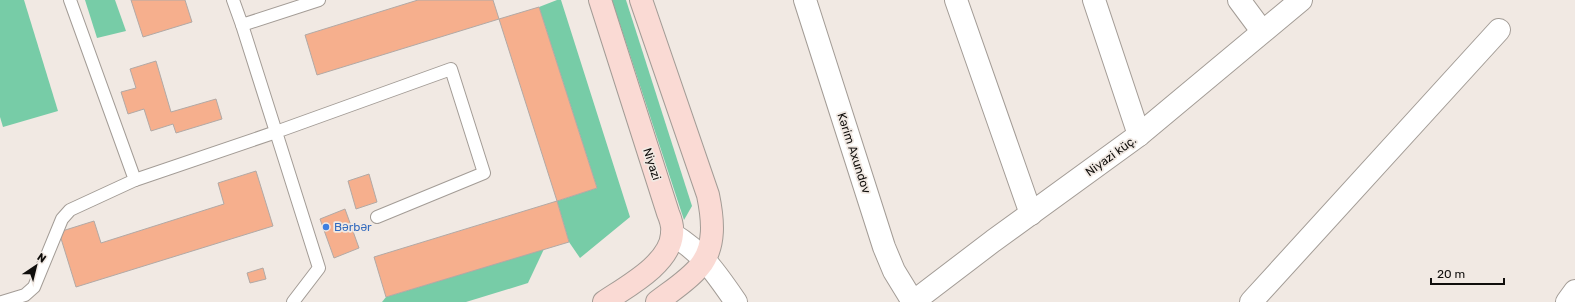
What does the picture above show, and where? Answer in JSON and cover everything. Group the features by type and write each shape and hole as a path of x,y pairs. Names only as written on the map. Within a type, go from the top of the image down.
{"main road":[{"name":"Niyazi","path":"600,0 672,224 670,245 664,255 644,274 604,302"},
{"path":"641,0 708,195 713,222 709,248 705,259 693,274 657,302"}],"street":[{"name":"Kərim Axundov","path":"805,0 884,247 894,271 913,302"},
{"path":"956,0 1031,214"},
{"path":"1094,0 1140,135"},
{"path":"1239,0 1262,31"},
{"name":"Niyazi küç.","path":"913,302 1140,135 1262,31 1301,0"},
{"path":"1251,302 1499,30"},
{"path":"672,234 685,242 705,259 736,302"},
{"path":"1567,302 1575,291"}],"lane":[{"path":"70,0 135,180"},
{"path":"233,0 319,268 293,302"},
{"path":"242,26 318,0"},
{"path":"2,302 25,296 34,287 62,218 70,210 135,180 276,132 452,69 484,173 377,217"}],"green space":[{"path":"0,0 24,0 58,111 3,127 0,117"},
{"path":"85,0 115,0 126,31 97,38"},
{"path":"557,0 561,0 630,217 580,258 569,242 557,201 597,188 539,7"},
{"path":"612,0 626,0 692,206 684,220"},
{"path":"544,249 528,283 466,302 382,302 386,297"}],"building":[{"path":"131,0 185,0 192,22 143,37"},
{"path":"418,0 493,0 499,19 317,75 305,35"},
{"path":"539,7 597,188 557,201 499,19"},
{"path":"156,61 171,112 216,99 222,119 176,133 173,124 151,131 144,109 128,114 121,92 136,88 130,69"},
{"path":"256,171 273,226 76,287 59,232 94,221 101,243 224,204 218,183"},
{"path":"369,174 377,202 356,209 348,181"},
{"path":"557,201 569,242 386,297 374,257"},
{"path":"345,209 359,248 334,258 320,219"},
{"path":"263,268 266,279 250,283 247,273"}],"place":[{"name":"Bərbər","path":"326,227"}]}
